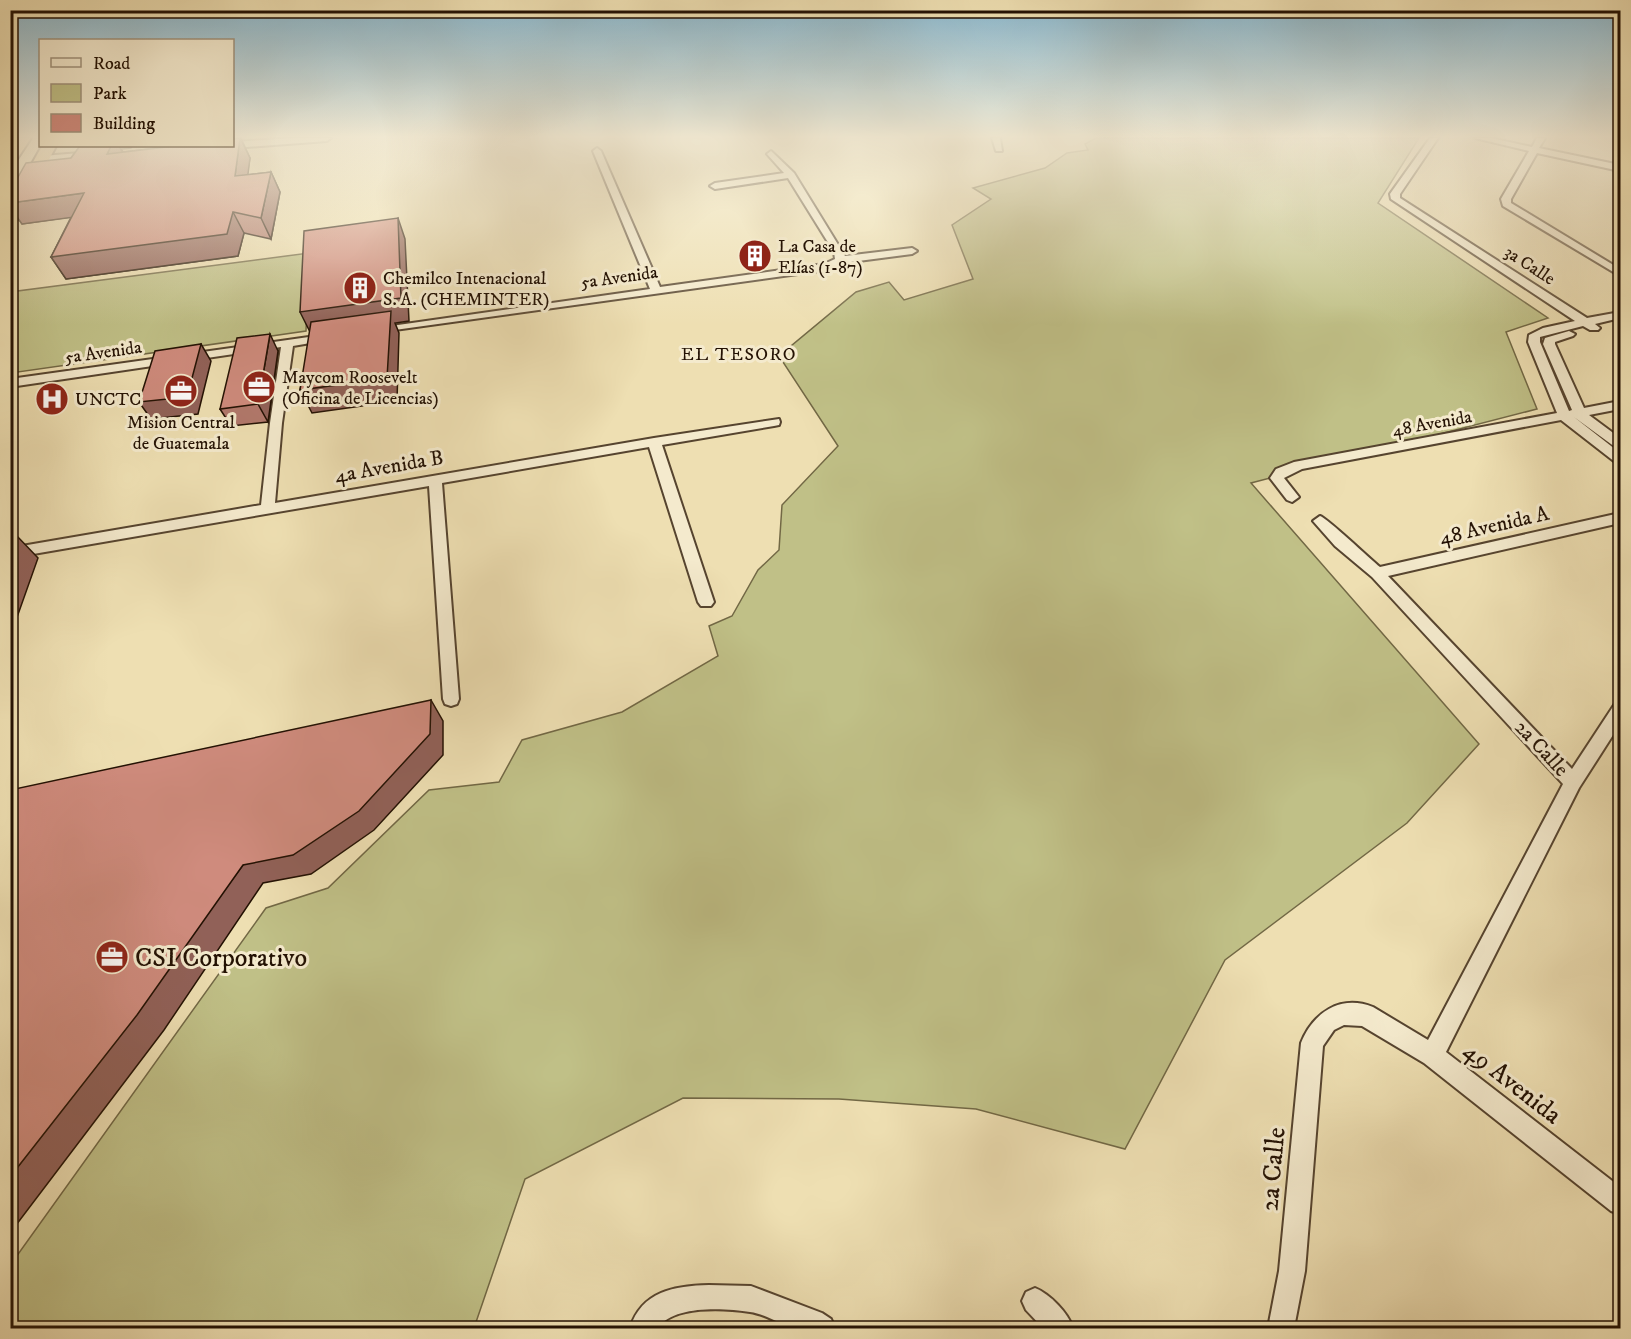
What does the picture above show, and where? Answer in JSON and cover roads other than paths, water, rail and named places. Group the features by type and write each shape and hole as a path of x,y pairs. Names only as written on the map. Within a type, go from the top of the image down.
{"highway":[{"path":"10,219 20,200"}],"street":[{"path":"618,200 656,290"},
{"path":"807,200 839,252 840,260"},
{"name":"3a Calle","path":"1398,200 1589,325"},
{"path":"1506,200 1506,204 1620,273"},
{"path":"1620,206 1620,211"},
{"name":"5a Avenida","path":"362,333 827,267 840,260 912,251"},
{"path":"1620,315 1549,340 1580,414 1620,444"},
{"path":"1620,323 1547,330 1535,335 1534,342 1565,417 1620,459"},
{"name":"5a Avenida","path":"10,383 341,336"},
{"path":"268,508 276,423 288,343"},
{"name":"48 Avenida","path":"1292,497 1277,478 1281,472 1299,465 1620,405"},
{"name":"4a Avenida B","path":"10,553 774,422"},
{"path":"654,442 706,602"},
{"path":"435,480 451,699"},
{"name":"48 Avenida A","path":"1377,573 1620,518"},
{"name":"2a Calle","path":"1320,521 1340,542 1377,573 1573,782 1432,1055"},
{"path":"1573,782 1620,711"},
{"name":"2a Calle","path":"1281,1329 1292,1271 1312,1043 1326,1022 1342,1014 1365,1015"},
{"name":"49 Avenida","path":"1365,1015 1432,1055 1620,1202"},
{"path":"643,1329 654,1311 679,1299 751,1299 813,1323 822,1329"},
{"path":"1035,1301 1060,1329"}],"place":[{"name":"La Casa de Elías (1-87)","path":"755,256"},
{"name":"Chemilco Intenacional S. A. (CHEMINTER)","path":"360,288"},
{"name":"Maycom Roosevelt (Oficina de Licencias)","path":"259,387"},
{"name":"Mision Central de Guatemala","path":"181,391"},
{"name":"UNCTC","path":"52,399"},
{"name":"CSI Corporativo","path":"112,957"}],"district":[{"name":"EL TESORO","path":"739,354"}]}
